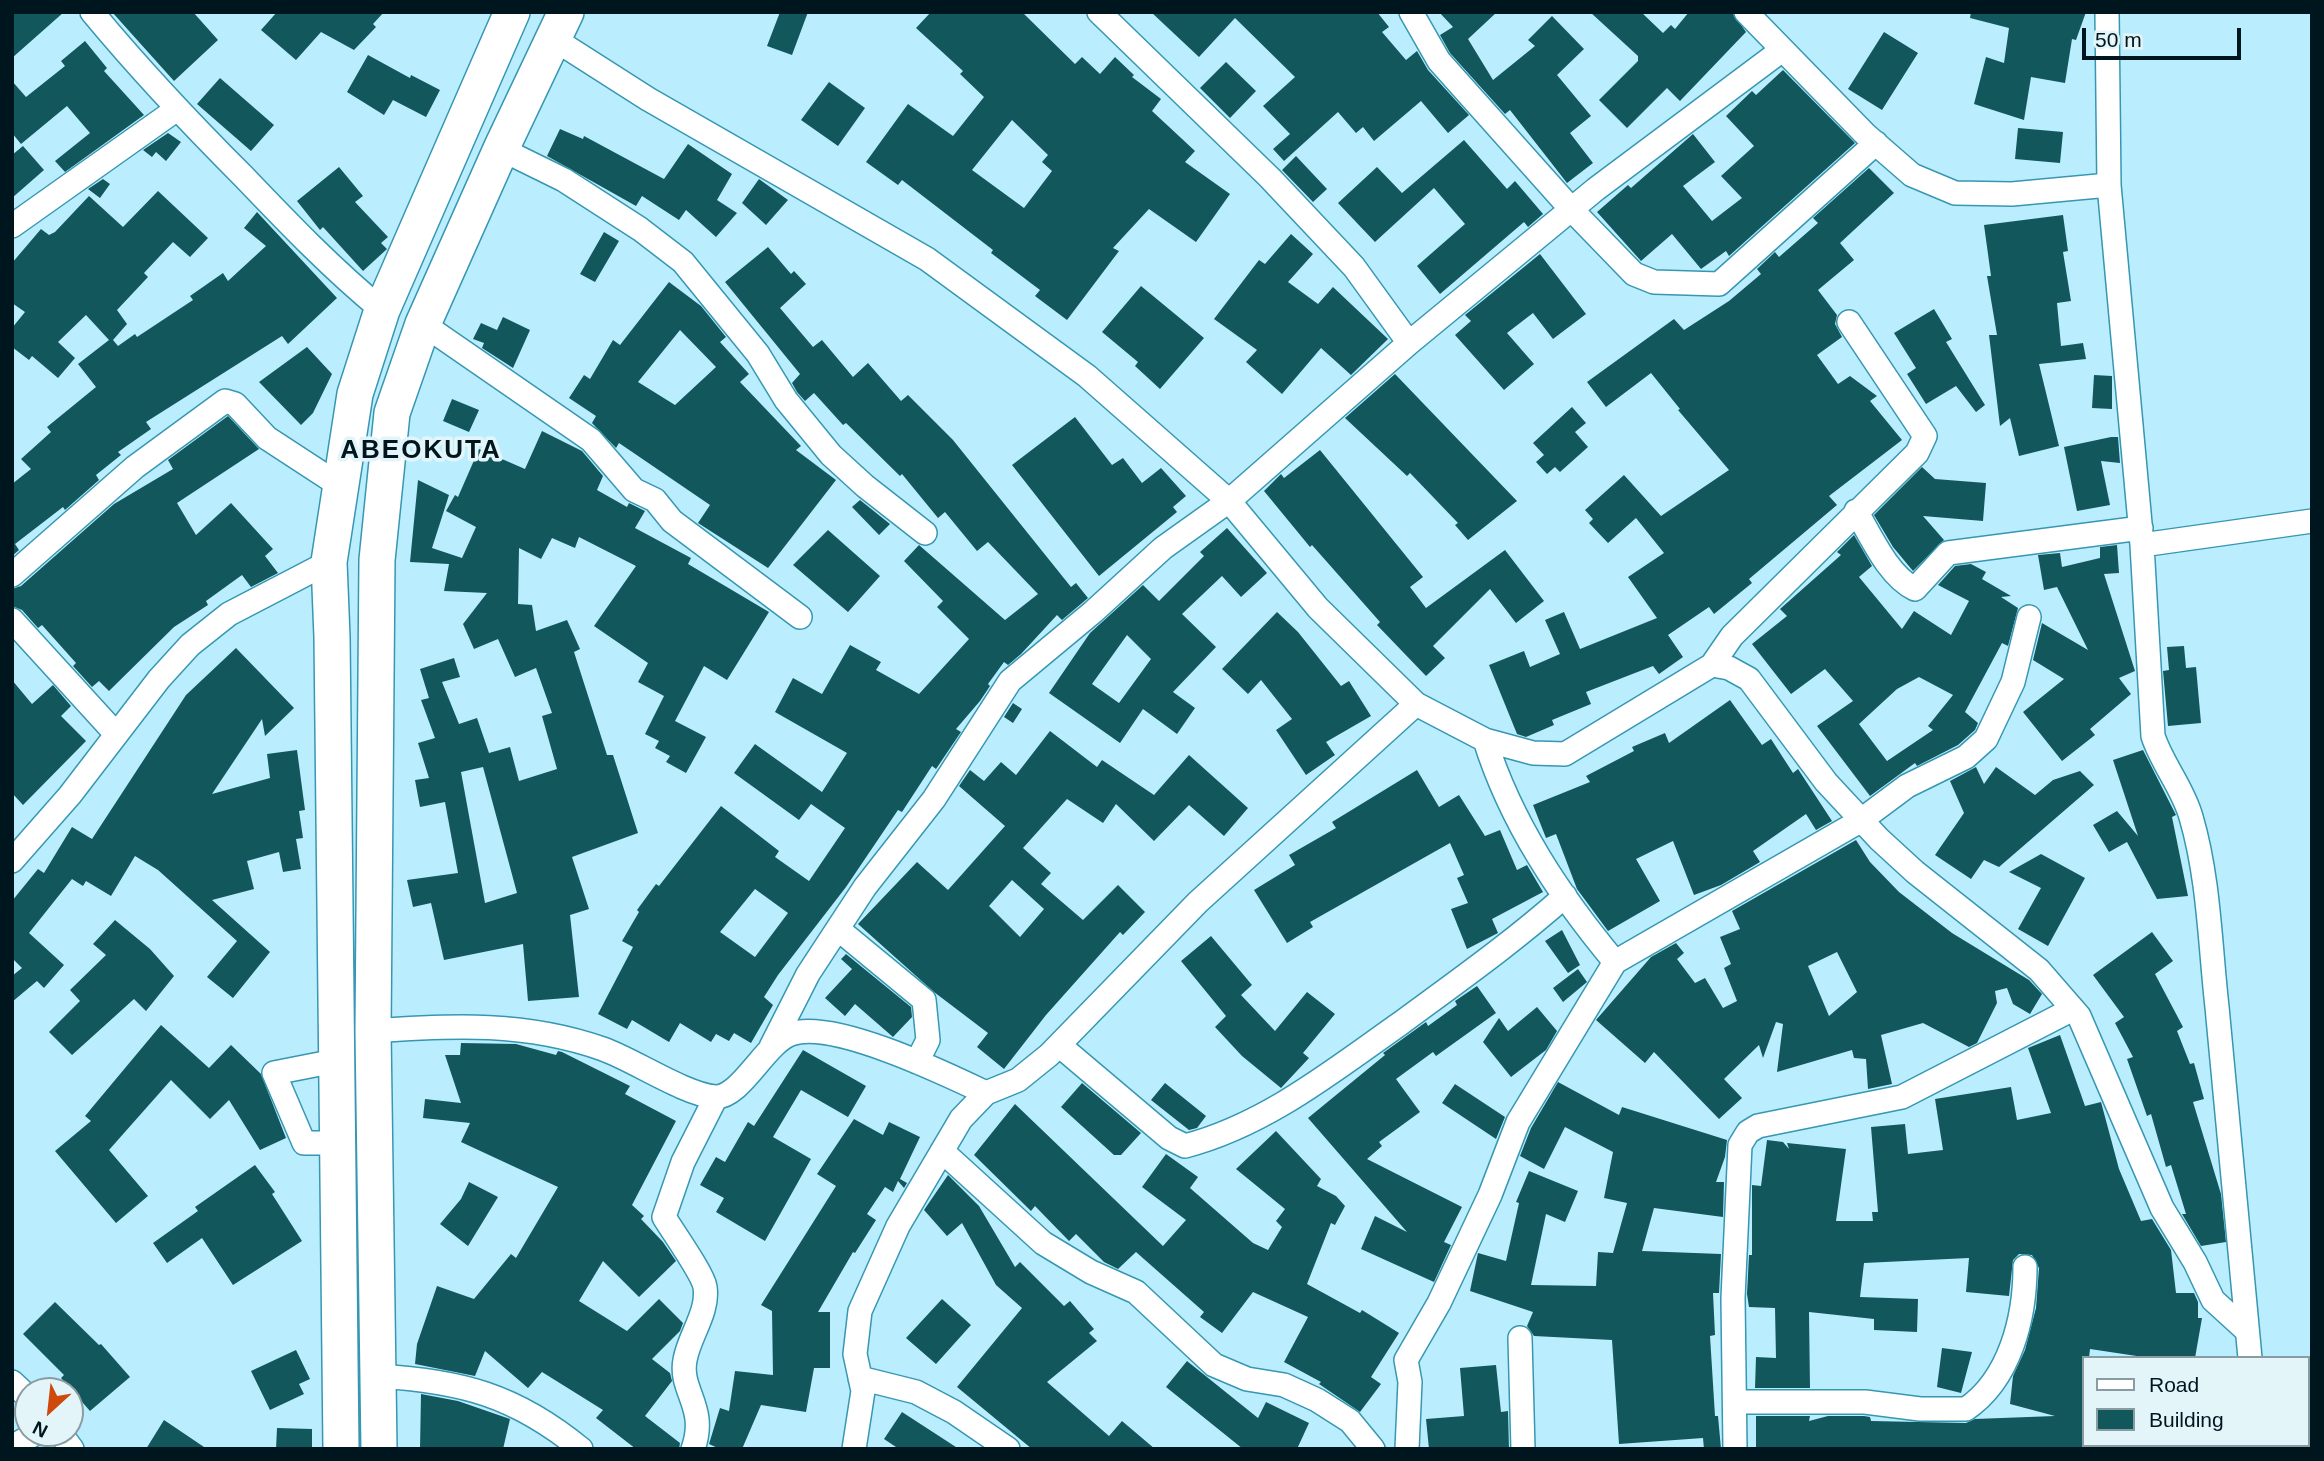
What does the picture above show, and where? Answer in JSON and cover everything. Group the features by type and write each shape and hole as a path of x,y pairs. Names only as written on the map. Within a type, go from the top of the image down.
{"highway":[{"path":"341,1449 329,562 355,394 382,310 512,12"},
{"path":"379,1449 373,1031 377,560 392,412 423,324 501,149 560,26"}],"street":[{"path":"92,12 135,65 334,270 382,310"},
{"path":"1099,12 1270,178 1354,267 1409,343"},
{"path":"1411,12 1439,61 1572,210 1634,274 1654,282 1720,284 1876,143"},
{"path":"1746,12 1876,143 1912,174 1955,193 2012,194 2109,185"},
{"path":"2107,12 2109,185 2141,536 2153,736 2157,749 2179,784 2192,818 2204,884 2234,1164 2249,1356"},
{"path":"560,26 648,99 928,259 1087,376 1229,501 1318,608 1416,704 1485,740 1533,753 1565,754 1712,665 1732,636 1917,453 1925,436 1849,322"},
{"path":"771,1047 808,974 865,887 934,799 1010,681 1093,612 1163,548 1229,501 1409,343 1572,210 1782,50"},
{"path":"12,226 177,108"},
{"path":"501,149 564,180 640,229 683,262 758,354 786,400 831,454 925,533"},
{"path":"423,324 591,440 634,490 655,500 673,521 800,617"},
{"path":"12,575 135,467 225,401 235,404 267,438 339,485"},
{"path":"1856,511 1880,551 1906,584 1915,589 1948,553 2312,521"},
{"path":"12,861 70,795 116,734 190,645 229,614 329,562"},
{"path":"1407,1449 1410,1382 1406,1360 1439,1303 1490,1195 1518,1122 1615,962 1860,821 1907,786 1966,757 1986,739 2013,682 2029,617"},
{"path":"12,620 116,734"},
{"path":"1712,665 1728,668 1749,679 1826,782 1860,821 1915,872 2039,970 2079,1016 2162,1208 2195,1262 2213,1300 2247,1331"},
{"path":"854,1449 863,1391 855,1354 860,1311 898,1226 961,1119 986,1093 1018,1080 1059,1045 1198,902 1416,704"},
{"path":"1485,740 1498,783 1565,896 1615,962"},
{"path":"1059,1045 1169,1138 1185,1146 1208,1140 1246,1124 1319,1082 1512,944 1565,896"},
{"path":"838,929 924,1000 928,1040 917,1062"},
{"path":"1735,1449 1733,1298 1740,1145 1748,1132 1793,1117 1902,1097 2073,1009"},
{"path":"373,1031 495,1025 554,1033 605,1049 697,1092 716,1097 728,1093 771,1047 791,1034 822,1033 892,1051 986,1093"},
{"path":"335,1061 274,1073 304,1143 337,1143"},
{"path":"693,1449 698,1435 697,1404 687,1385 684,1361 703,1308 705,1286 664,1217 684,1162 716,1097"},
{"path":"942,1151 1043,1243 1091,1272 1136,1292 1214,1366 1247,1379 1284,1385 1317,1400 1350,1421 1373,1449"},
{"path":"1735,1402 1864,1402 1920,1409 1966,1409 1990,1387 2005,1363 2025,1299 2025,1268"},
{"path":"1520,1338 1523,1449"},
{"path":"378,1376 458,1384 522,1408 557,1429 580,1449"},
{"path":"860,1378 916,1392 954,1412 1009,1449"}],"building":[{"path":"12,12 64,12 12,58"},
{"path":"112,12 193,12 218,40 174,81"},
{"path":"277,12 384,12 373,24 376,27 354,50 321,32 296,60 261,30"},
{"path":"780,12 808,12 792,55 767,46"},
{"path":"931,12 1022,12 1075,64 1082,57 1100,74 1115,57 1134,75 1132,77 1161,99 1152,111 1195,151 1185,162 1230,194 1196,242 1149,209 1113,248 1119,251 1067,320 1035,296 1040,290 991,253 993,250 902,180 898,185 866,162 908,104 953,136 984,97 960,74 963,71 916,28","holes":["1012,120 1048,155 1042,162 1052,171 1024,208 972,170"]},
{"path":"1151,12 1377,12 1389,27 1382,32 1406,60 1417,51 1428,70 1469,115 1448,133 1421,101 1374,141 1363,127 1356,133 1338,112 1284,161 1273,149 1290,134 1263,106 1295,77 1235,18 1199,57"},
{"path":"1439,12 1497,12 1468,39 1493,80 1535,46 1528,40 1552,16 1584,49 1557,75 1591,116 1570,133 1593,163 1567,183 1510,110 1505,114 1450,53 1440,35 1453,27"},
{"path":"1590,12 1641,12 1663,33 1671,25 1675,29 1689,12 1732,12 1746,32 1680,101 1667,88 1627,128 1599,100 1638,61 1638,56"},
{"path":"1971,12 2086,12 2076,40 2072,39 2065,83 2031,77 2024,120 1974,104 1986,57 2004,63 2009,28 1970,18"},
{"path":"1884,32 1918,53 1882,110 1848,89"},
{"path":"85,41 107,68 104,71 144,115 65,172 55,161 90,133 67,106 21,144 12,133 12,81 26,97 65,66 61,61"},
{"path":"368,55 410,78 411,75 440,90 426,117 393,100 384,115 347,92"},
{"path":"1226,62 1256,91 1230,118 1200,88"},
{"path":"1783,70 1855,143 1729,256 1726,251 1701,269 1672,234 1641,261 1597,212 1628,185 1631,188 1693,134 1715,162 1683,186 1712,221 1742,198 1721,176 1754,146 1726,116 1752,91 1756,95"},
{"path":"220,78 274,125 251,151 197,104"},
{"path":"829,82 865,108 838,146 801,120"},
{"path":"2018,128 2063,132 2060,163 2015,159"},
{"path":"560,129 583,139 584,136 664,179 688,144 732,174 717,200 737,213 716,237 686,210 679,220 642,196 636,206 547,156"},
{"path":"168,133 181,142 166,161 156,152 152,157 143,150"},
{"path":"1464,140 1507,189 1515,181 1543,214 1528,227 1524,222 1440,294 1417,266 1465,224 1434,188 1375,242 1338,203 1377,167 1402,193"},
{"path":"23,146 44,170 12,198 12,155"},
{"path":"1296,156 1327,189 1313,202 1282,170"},
{"path":"339,167 363,196 355,202 388,237 381,243 387,249 363,271 323,227 320,230 297,201"},
{"path":"1869,168 1894,193 1840,243 1854,260 1818,290 1837,315 1835,324 1842,337 1817,355 1838,384 1850,376 1877,396 1870,401 1902,440 1829,496 1837,505 1749,579 1752,583 1714,614 1709,607 1668,635 1683,657 1659,674 1653,666 1586,692 1591,704 1552,720 1554,725 1526,737 1517,734 1489,665 1524,651 1530,667 1560,654 1545,620 1564,612 1580,649 1657,618 1628,577 1664,553 1636,518 1608,543 1589,523 1593,519 1585,510 1624,475 1661,516 1729,470 1678,410 1680,409 1651,373 1606,407 1587,382 1674,319 1684,330 1729,301 1761,274 1757,269 1775,252 1779,257 1818,223 1813,218"},
{"path":"103,179 110,184 100,198 88,189"},
{"path":"759,179 788,200 766,225 742,203"},
{"path":"158,191 208,238 190,257 173,242 144,273 148,277 117,310 127,324 113,340 118,346 135,334 137,337 193,300 190,296 223,273 228,281 266,246 244,228 257,212 337,298 288,344 282,336 146,422 151,429 118,452 121,455 96,475 99,480 65,510 63,507 15,544 19,550 12,556 12,484 31,469 21,459 51,432 47,427 96,387 78,364 109,340 86,315 58,342 75,358 58,378 32,356 29,360 12,347 12,328 25,312 12,303 12,263 41,229 49,235 55,232 89,196 123,227"},
{"path":"2063,215 2068,251 2063,252 2071,301 2057,303 2061,346 2083,343 2086,359 2039,364 2059,446 2019,456 2010,418 2000,426 1989,335 1997,335 1987,276 1991,276 1984,225"},
{"path":"604,232 619,241 595,282 580,274"},
{"path":"1291,234 1313,254 1288,282 1318,304 1333,287 1388,339 1351,375 1321,348 1282,394 1246,362 1257,350 1214,319 1259,260 1265,264"},
{"path":"768,247 791,274 794,271 806,284 780,308 813,347 822,340 853,377 868,363 901,401 908,395 953,440 1071,587 1076,583 1088,598 1062,620 1057,615 1021,654 1008,665 1004,662 980,701 956,729 961,732 936,769 932,766 902,812 898,810 846,887 778,975 764,997 773,1005 751,1043 734,1033 729,1041 716,1034 711,1042 680,1023 669,1042 632,1020 627,1029 598,1014 633,947 622,941 639,912 637,910 656,884 659,886 721,806 779,851 775,857 809,881 845,828 811,804 799,820 734,773 755,744 822,792 847,753 775,712 793,678 822,694 850,645 881,662 876,670 919,694 969,639 937,607 943,601 904,561 919,545 1005,620 1038,594 988,542 977,551 945,512 938,518 902,474 900,476 846,423 843,425 814,393 805,401 792,383 800,374 725,282","holes":["755,889 788,913 755,957 720,932"]},
{"path":"1540,254 1586,314 1553,339 1533,313 1507,333 1534,364 1504,390 1455,335 1471,321 1465,315"},
{"path":"669,282 701,306 726,337 720,342 749,374 740,382 801,446 796,450 836,480 768,568 698,523 710,505 619,443 616,448 592,423 596,416 569,398 584,375 590,379 613,340 620,345","holes":["680,330 716,367 675,405 638,382"]},
{"path":"1141,286 1204,338 1160,389 1135,366 1138,362 1102,332"},
{"path":"1934,309 1952,339 1946,342 1985,405 1976,412 1956,386 1926,404 1907,374 1916,368 1894,333"},
{"path":"503,317 530,330 513,368 482,348 484,343 473,339 481,323 497,330"},
{"path":"307,347 332,374 313,413 301,425 259,382"},
{"path":"1395,374 1517,501 1468,540 1455,525 1458,523 1410,473 1407,476 1345,418"},
{"path":"2094,375 2112,376 2112,409 2092,408"},
{"path":"452,399 479,410 469,432 443,421"},
{"path":"1572,407 1586,423 1575,432 1588,447 1560,472 1555,467 1547,474 1536,462 1544,455 1533,443"},
{"path":"228,416 259,449 177,503 196,535 231,503 273,549 265,556 278,573 251,587 242,575 206,601 208,605 174,627 109,691 99,681 92,687 73,666 76,663 42,625 38,628 22,610 12,606 12,589 21,586 114,504 173,469 168,460"},
{"path":"1075,417 1112,465 1123,458 1142,483 1161,468 1186,496 1173,507 1177,512 1099,576 1012,465"},
{"path":"542,431 582,451 603,476 597,490 627,507 629,503 645,511 635,528 691,558 688,564 769,612 727,680 704,666 675,721 706,737 686,773 666,762 670,756 655,748 659,741 645,734 664,696 638,682 648,663 594,626 636,566 579,537 575,548 552,538 541,559 519,548 518,604 532,605 536,631 567,620 580,649 574,652 607,755 613,755 638,833 572,857 589,909 570,915 579,997 528,1001 523,944 444,960 431,903 413,907 407,880 458,873 445,802 420,807 415,780 429,778 418,743 435,738 421,700 429,698 420,669 454,658 460,677 442,682 459,724 477,718 489,753 510,747 519,781 557,769 542,716 552,713 536,668 515,677 498,639 474,649 463,624 487,593 444,591 449,564 410,562 418,480 449,495 432,548 462,558 476,527 446,511 455,495 458,497 479,449 525,469","holes":["483,767 517,893 485,903 461,772"]},
{"path":"2118,437 2120,463 2101,461 2110,505 2077,511 2064,447"},
{"path":"1320,450 1423,577 1410,587 1426,608 1505,550 1544,601 1516,623 1490,589 1433,646 1445,658 1426,676 1377,625 1380,622 1312,545 1310,547 1264,491 1281,474 1284,478"},
{"path":"1922,467 1935,479 1986,483 1983,521 1923,516 1944,540 1913,571 1893,547 1874,515"},
{"path":"860,500 890,524 879,535 852,507"},
{"path":"1227,528 1267,573 1241,597 1222,576 1182,614 1216,647 1173,692 1195,708 1177,734 1143,709 1120,743 1049,693 1090,633 1143,585 1159,601 1204,556 1200,552","holes":["1127,635 1151,659 1119,703 1092,684"]},
{"path":"828,530 880,576 848,612 793,565"},
{"path":"1854,535 1872,566 1859,577 1902,629 1914,611 1951,635 1969,601 1938,585 1955,566 1971,564 1986,572 1982,579 2011,596 2001,597 2018,608 2008,646 2002,643 1965,712 1978,723 1975,730 1958,745 1917,766 1915,763 1870,796 1817,726 1853,701 1825,669 1791,694 1752,644 1787,616 1780,609 1841,555 1837,552","holes":["1919,677 1953,695 1928,726 1933,730 1887,761 1859,724 1897,689"]},
{"path":"2117,545 2119,573 2104,574 2135,671 2119,678 2131,694 2090,729 2095,735 2062,761 2023,712 2064,679 2033,660 2042,623 2088,650 2057,587 2044,590 2038,555 2060,553 2062,567 2100,558 2100,547"},
{"path":"1277,612 1298,632 1341,686 1349,681 1371,716 1326,742 1335,755 1306,775 1276,730 1292,719 1261,680 1248,694 1222,669"},
{"path":"2184,646 2186,668 2196,667 2201,723 2168,726 2163,671 2169,670 2167,647"},
{"path":"236,648 294,708 265,736 262,719 212,794 270,778 267,754 297,750 305,810 299,811 303,838 296,839 301,869 283,872 279,852 247,861 254,889 212,900 270,952 233,998 207,977 237,941 158,870 135,856 111,896 86,881 83,886 72,879 29,933 64,965 44,988 37,981 12,1002 12,976 22,968 12,958 12,901 38,869 44,873 72,827 92,839 186,695"},
{"path":"12,680 32,704 53,685 71,706 61,716 86,741 23,805 12,793"},
{"path":"1730,700 1762,745 1771,739 1793,773 1798,769 1832,821 1816,830 1806,814 1753,851 1760,862 1721,885 1694,895 1673,841 1636,859 1660,901 1608,931 1577,889 1556,834 1546,838 1533,805 1590,782 1586,776 1634,751 1632,747 1665,733 1669,743"},
{"path":"1013,703 1022,709 1013,723 1004,717"},
{"path":"1050,731 1097,767 1102,760 1154,795 1189,755 1248,808 1224,836 1189,805 1154,841 1116,804 1103,823 1067,799 1023,848 1051,873 1041,884 1083,920 1118,885 1145,912 1123,935 1120,932 1046,1015 1004,1069 977,1047 988,1033 934,992 858,924 917,862 948,890 1005,826 959,786 970,770 984,781 1001,762 1016,775","holes":["1012,880 1044,909 1020,937 989,906"]},
{"path":"2143,750 2176,815 2172,817 2188,896 2157,899 2127,842 2109,852 2093,825 2117,811 2138,836 2113,760"},
{"path":"1976,767 1984,784 1996,767 2035,795 2053,780 2080,771 2094,785 1999,867 1984,860 1971,879 1935,855 1964,813 1950,781"},
{"path":"1417,770 1439,807 1459,795 1485,836 1500,830 1517,870 1527,865 1543,892 1492,919 1498,933 1467,949 1451,909 1468,903 1457,878 1464,875 1450,843 1310,922 1313,927 1287,943 1254,890 1295,865 1289,855 1336,828 1332,822"},
{"path":"1856,840 1870,862 1899,892 1952,933 2029,980 2042,994 2030,1014 2013,1004 2007,988 1995,991 1997,1003 1977,1043 1969,1047 1923,1023 1881,1035 1892,1084 1868,1089 1866,1059 1854,1058 1852,1050 1777,1072 1783,1024 1776,1022 1763,1058 1759,1045 1724,1079 1742,1098 1719,1119 1654,1052 1645,1063 1596,1020 1651,957 1676,943 1684,953 1677,959 1695,983 1705,978 1723,1008 1737,1001 1724,968 1731,964 1720,937 1740,929 1732,911","holes":["1837,952 1857,992 1829,1016 1808,966"]},
{"path":"2041,854 2085,878 2048,946 2018,929 2041,888 2009,872"},
{"path":"115,920 150,949 174,976 146,1011 134,999 72,1055 49,1032 80,1001 70,990 106,955 93,944"},
{"path":"1562,930 1580,965 1568,973 1545,941"},
{"path":"2152,932 2173,961 2155,974 2183,1027 2177,1031 2190,1064 2194,1063 2204,1099 2193,1102 2221,1194 2226,1242 2201,1246 2182,1214 2186,1214 2171,1165 2166,1167 2151,1114 2147,1116 2127,1059 2133,1057 2115,1023 2124,1017 2093,975"},
{"path":"1211,936 1252,985 1241,995 1275,1031 1307,992 1335,1014 1303,1053 1309,1058 1281,1088 1242,1056 1215,1027 1226,1016 1181,961"},
{"path":"846,954 911,1007 912,1017 893,1037 855,1004 845,1016 825,998 852,969 841,959"},
{"path":"1578,969 1587,982 1563,1002 1553,988"},
{"path":"1477,986 1496,1013 1436,1056 1433,1052 1396,1079 1420,1112 1379,1142 1382,1146 1367,1159 1462,1207 1444,1242 1451,1245 1434,1282 1361,1249 1375,1216 1407,1232 1308,1118 1385,1055 1383,1053 1426,1022 1428,1026 1457,1005 1455,1001"},
{"path":"1537,1007 1557,1031 1546,1050 1511,1077 1483,1042 1499,1018 1508,1031"},
{"path":"161,1025 209,1068 231,1045 261,1074 286,1138 260,1150 229,1100 210,1119 171,1080 109,1150 148,1196 116,1223 55,1151 91,1121 85,1116"},
{"path":"2060,1035 2085,1106 2101,1102 2119,1169 2141,1221 2152,1219 2171,1250 2176,1293 2194,1293 2198,1302 2198,1318 2202,1318 2195,1356 2137,1356 2090,1349 2089,1356 2082,1356 2084,1449 1756,1449 1756,1416 1810,1416 1809,1421 1828,1416 1864,1416 1870,1417 1871,1421 1966,1423 1975,1419 2055,1416 2010,1404 2013,1376 2025,1350 2036,1308 2039,1268 2032,1255 2019,1254 2013,1260 2009,1296 1966,1292 1969,1258 1864,1263 1860,1297 1918,1299 1917,1332 1874,1330 1874,1319 1809,1312 1810,1388 1755,1388 1756,1357 1776,1358 1775,1308 1749,1307 1747,1294 1749,1255 1752,1255 1752,1185 1761,1186 1767,1140 1783,1142 1789,1149 1787,1143 1846,1149 1836,1221 1873,1221 1872,1212 1878,1212 1871,1127 1905,1124 1908,1154 1943,1150 1935,1099 2011,1087 2017,1120 2051,1113 2028,1048"},
{"path":"461,1043 516,1044 556,1055 558,1051 562,1052 630,1086 625,1094 676,1121 632,1205 644,1216 641,1219 663,1242 676,1261 639,1297 603,1261 579,1301 627,1331 659,1299 683,1323 680,1331 652,1359 670,1373 672,1381 645,1416 680,1443 679,1449 636,1449 596,1418 603,1410 542,1372 528,1388 485,1351 475,1376 415,1364 417,1344 437,1286 474,1299 511,1254 516,1258 558,1187 461,1142 470,1123 423,1118 425,1099 461,1103 445,1055 460,1055"},
{"path":"803,1050 866,1086 848,1117 801,1090 773,1137 811,1159 765,1241 716,1212 724,1198 700,1185 716,1157 725,1162 748,1122 754,1126"},
{"path":"1558,1082 1619,1115 1622,1107 1727,1140 1725,1157 1716,1182 1724,1182 1723,1217 1654,1208 1642,1251 1721,1254 1719,1293 1713,1293 1715,1335 1710,1336 1715,1416 1718,1416 1721,1449 1704,1449 1703,1438 1619,1444 1612,1340 1534,1336 1527,1326 1533,1312 1470,1291 1478,1253 1506,1261 1519,1203 1516,1202 1529,1171 1578,1191 1565,1222 1546,1214 1531,1285 1596,1286 1598,1252 1613,1253 1627,1203 1604,1198 1613,1152 1565,1127 1544,1169 1520,1156 1531,1128"},
{"path":"1082,1083 1141,1133 1121,1155 1114,1155 1061,1107"},
{"path":"1165,1083 1206,1116 1197,1128 1189,1130 1151,1100"},
{"path":"1455,1084 1505,1117 1496,1139 1442,1103"},
{"path":"1015,1104 1163,1246 1186,1220 1142,1187 1166,1154 1198,1177 1190,1188 1253,1243 1268,1250 1282,1227 1276,1221 1285,1209 1236,1169 1276,1131 1321,1179 1317,1186 1336,1196 1345,1206 1335,1225 1331,1223 1307,1284 1360,1313 1362,1310 1399,1333 1371,1377 1381,1384 1360,1412 1319,1384 1321,1382 1284,1362 1308,1317 1253,1292 1222,1333 1200,1317 1204,1312 1136,1252 1118,1269 1104,1262 1076,1234 1069,1241 1035,1206 1031,1211 974,1155"},
{"path":"854,1119 883,1135 889,1122 920,1137 900,1179 907,1183 904,1188 898,1181 893,1192 885,1187 867,1214 876,1220 855,1253 853,1252 818,1312 830,1312 830,1368 814,1368 806,1412 761,1405 742,1449 720,1449 709,1444 720,1408 729,1411 735,1371 773,1375 772,1311 761,1305 836,1186 817,1174"},
{"path":"255,1165 275,1192 272,1194 302,1241 233,1285 202,1238 167,1263 153,1243 198,1211 195,1207"},
{"path":"948,1175 979,1206 1015,1267 1020,1262 1064,1306 1070,1301 1094,1329 1089,1333 1097,1341 1047,1382 1109,1436 1122,1421 1155,1449 1032,1449 957,1387 1022,1308 996,1285 962,1223 947,1236 924,1210"},
{"path":"469,1182 498,1197 468,1246 440,1224 461,1199"},
{"path":"942,1299 971,1325 936,1364 906,1338"},
{"path":"55,1302 101,1344 130,1377 90,1411 84,1404 84,1377 62,1377 64,1375 23,1334"},
{"path":"1942,1348 1972,1352 1961,1393 1937,1387"},
{"path":"296,1350 310,1379 299,1384 304,1394 270,1410 251,1371"},
{"path":"1187,1361 1258,1418 1266,1402 1309,1423 1297,1449 1243,1449 1166,1387"},
{"path":"1496,1365 1501,1412 1508,1411 1509,1449 1429,1449 1426,1419 1464,1416 1460,1368"},
{"path":"421,1394 458,1401 510,1419 503,1449 420,1449"},
{"path":"902,1412 959,1449 899,1449 884,1439"},
{"path":"164,1420 207,1449 146,1449"},
{"path":"277,1428 312,1429 312,1449 276,1449"}],"district":[{"name":"ABEOKUTA","path":"421,451"}]}
